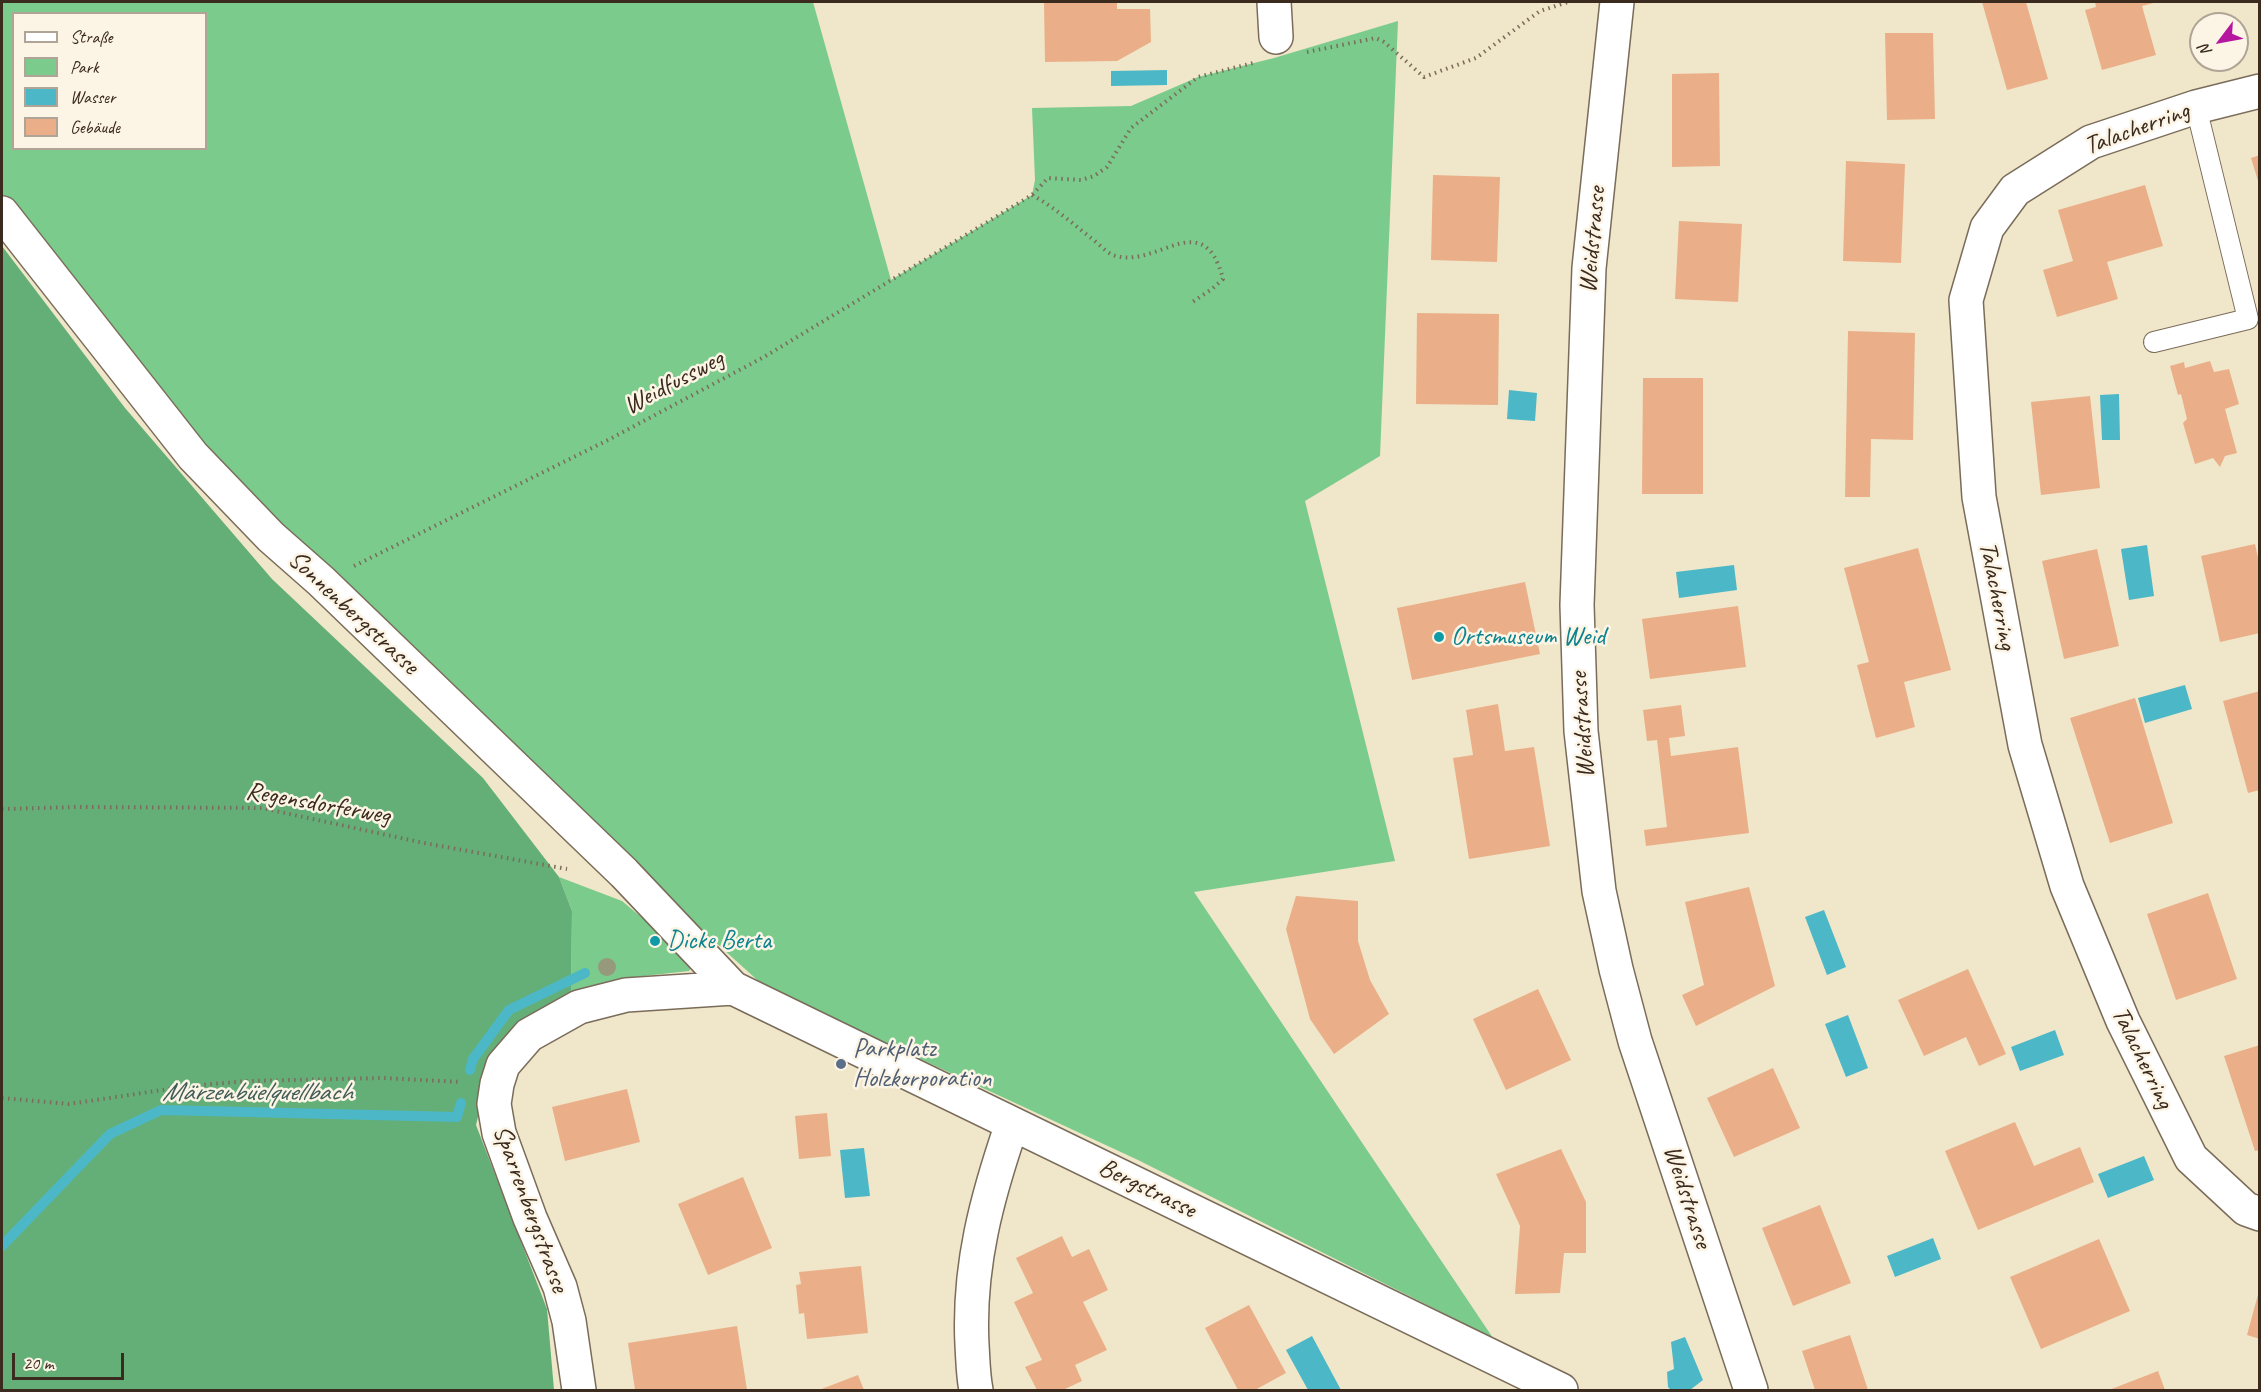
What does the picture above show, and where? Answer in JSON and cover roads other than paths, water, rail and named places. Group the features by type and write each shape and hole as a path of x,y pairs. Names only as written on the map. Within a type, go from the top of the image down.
{"street":[{"path":"1274,2 1276,38"},
{"name":"Weidstrasse","path":"1617,2 1589,268 1577,594 1581,731 1599,891 1616,969 1639,1052 1751,1390"},
{"name":"Talacherring","path":"2259,91 2196,107 2091,142 2015,190 1987,228 1966,300 1979,497 2025,745 2067,886 2122,1021 2191,1158 2246,1209 2259,1214"},
{"name":"Sonnenbergstrasse","path":"2,213 193,456 271,537 321,582 624,873 733,988"},
{"name":"Sparrenbergstrasse","path":"579,1390 569,1321 560,1287 530,1218 499,1133 494,1104 503,1065 529,1035 579,1008 626,994 733,988"},
{"name":"Bergstrasse","path":"733,988 1561,1390"},
{"path":"976,1390 970,1314 978,1243 991,1186 1012,1124"}],"lane":[{"path":"2154,342 2247,319 2196,107"}],"water":[{"path":"1167,70 1167,85 1111,86 1111,71"},
{"path":"1509,390 1537,393 1535,421 1507,419"},
{"path":"2119,394 2120,440 2102,440 2100,395"},
{"path":"2147,545 2154,596 2129,600 2121,549"},
{"path":"1734,565 1737,590 1679,598 1676,572"},
{"path":"2185,685 2192,709 2145,723 2138,698"},
{"path":"1824,910 1846,967 1827,975 1805,917"},
{"path":"1848,1015 1868,1068 1846,1077 1825,1024"},
{"path":"2055,1030 2064,1055 2020,1071 2011,1047"},
{"path":"864,1148 870,1196 845,1198 840,1150"},
{"path":"2144,1156 2154,1180 2108,1198 2098,1174"},
{"path":"1933,1238 1941,1259 1895,1277 1887,1256"},
{"path":"1312,1336 1341,1390 1308,1390 1286,1350"},
{"path":"1685,1337 1703,1380 1690,1390 1671,1390 1668,1387 1667,1372 1674,1369 1671,1342"}],"waterway":[{"path":"470,1070 473,1059 509,1010 585,973"},
{"name":"Märzenbüelquellbach","path":"2,1246 110,1134 161,1110 457,1117 461,1103"}],"place":[{"name":"Ortsmuseum Weid","path":"1439,637"},
{"name":"Dicke Berta","path":"655,941"},
{"name":"Parkplatz Holzkorporation","path":"841,1064"}]}
